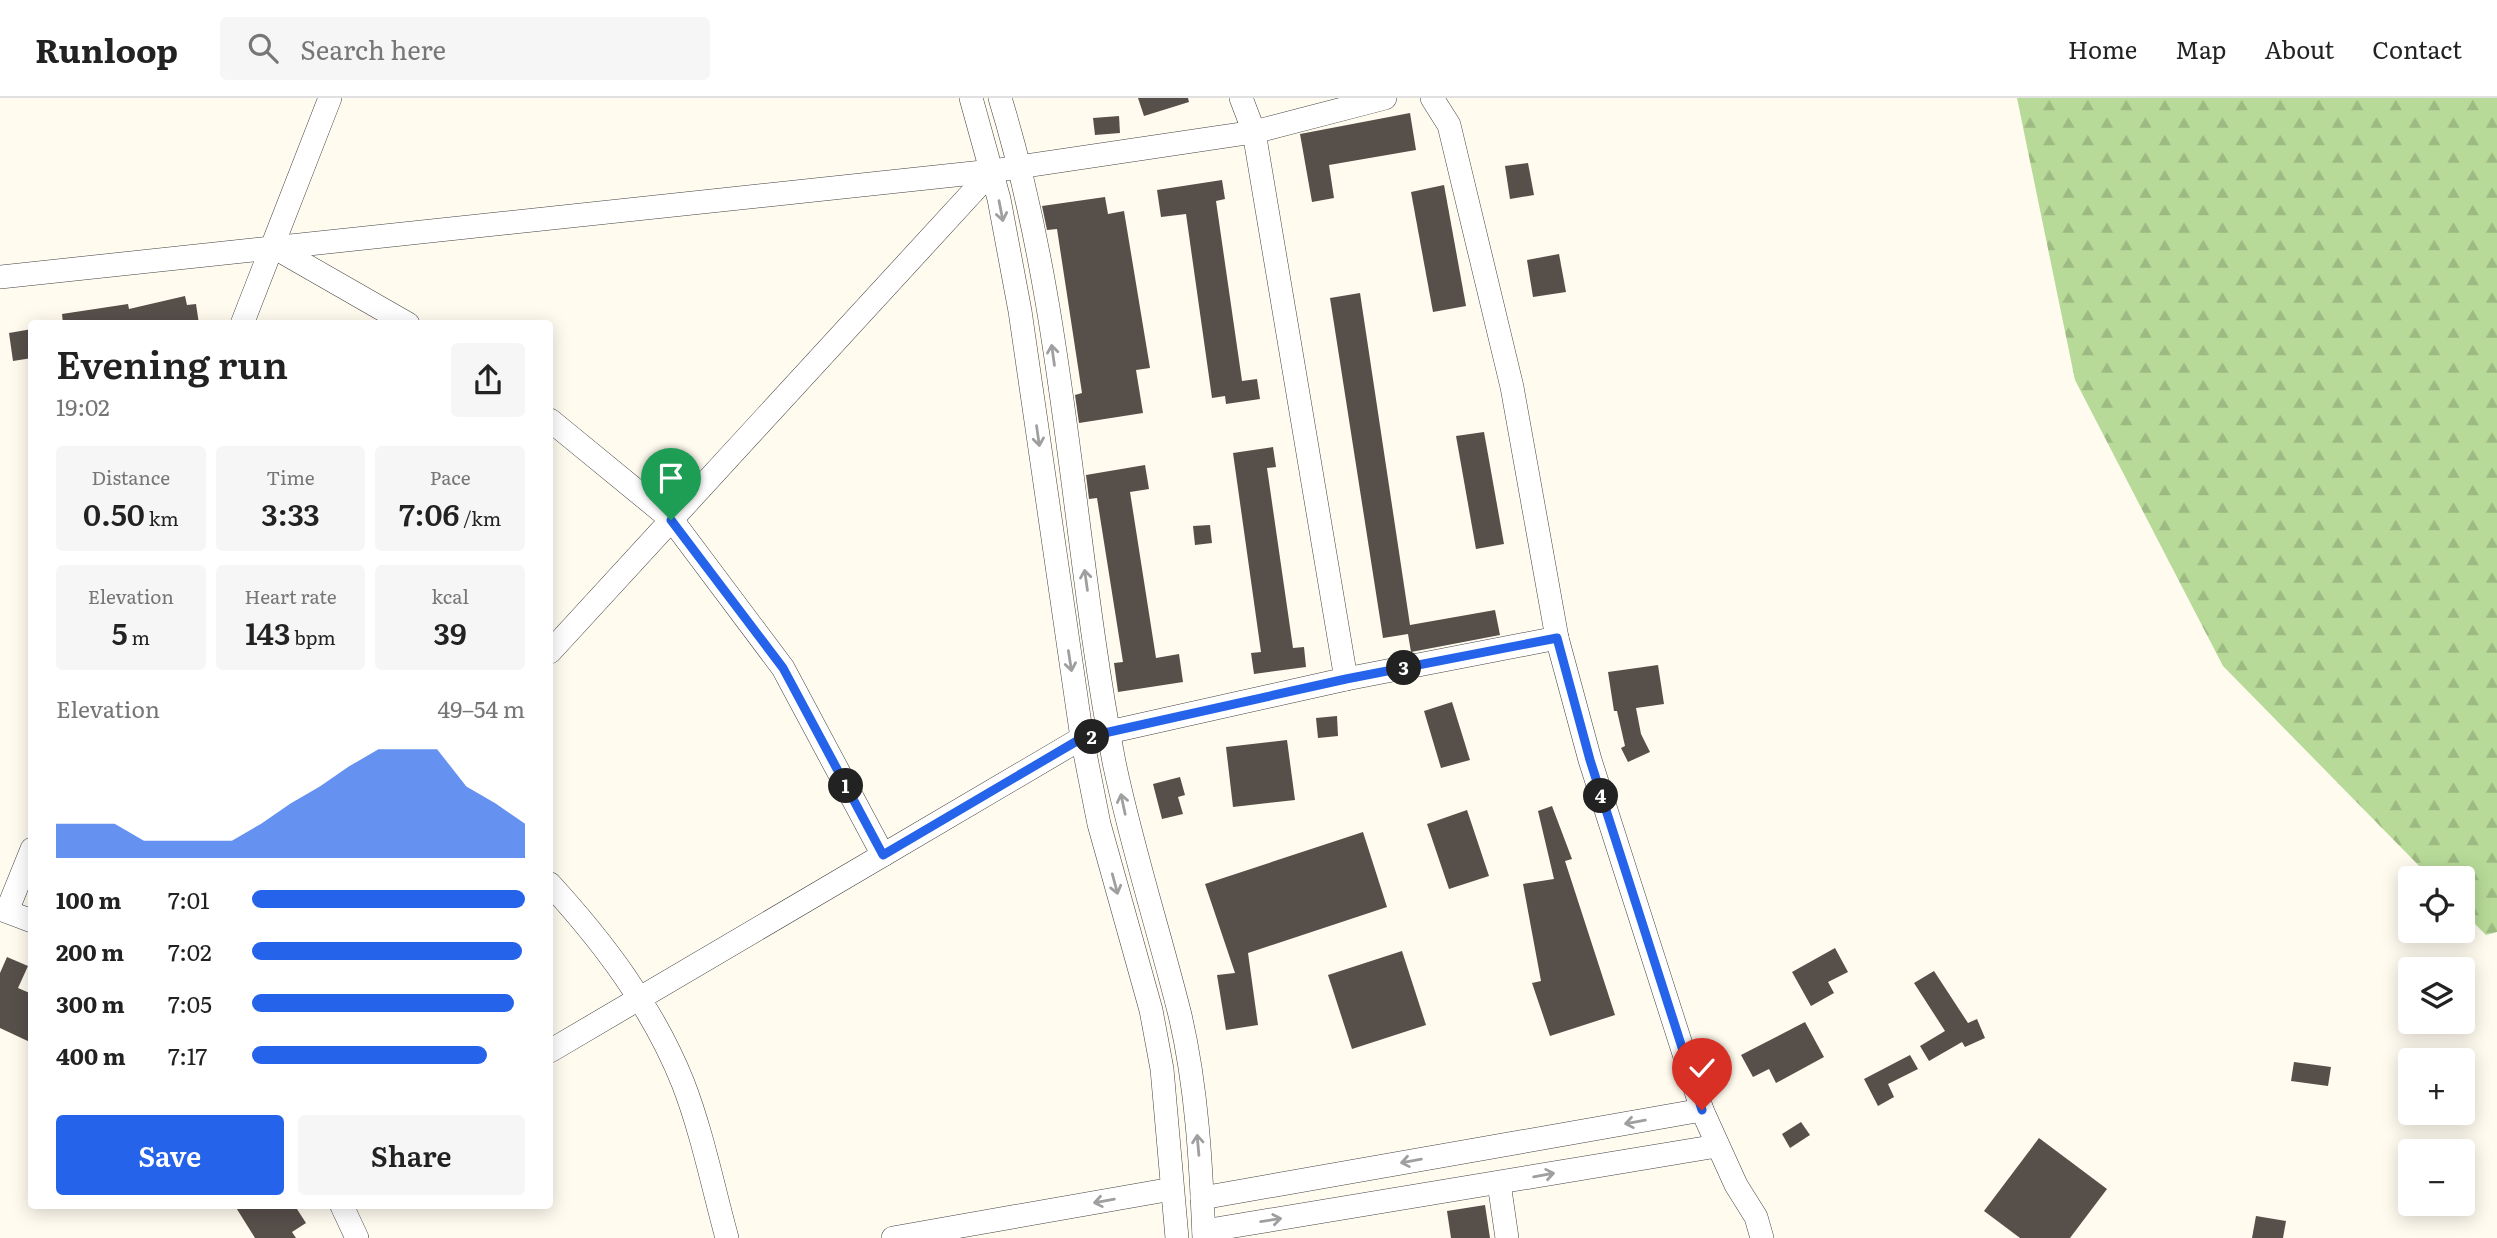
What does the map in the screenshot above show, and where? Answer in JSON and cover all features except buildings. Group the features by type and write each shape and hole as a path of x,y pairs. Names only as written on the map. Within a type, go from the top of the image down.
{"street":[{"path":"244,320 330,98"},
{"path":"971,98 992,171 1020,311 1082,738 1099,824 1151,1010 1162,1069 1177,1238"},
{"path":"1000,98 1021,167 1040,265 1109,734 1126,822 1180,1017 1193,1090 1204,1234 1717,1146"},
{"path":"1241,98 1254,132 1346,679"},
{"path":"0,277 992,171 1254,132 1385,98"},
{"path":"1432,98 1449,125 1513,387 1557,638 1590,760 1702,1110 1717,1146 1756,1217 1762,1238"},
{"path":"553,649 992,171"},
{"path":"272,246 401,320"},
{"path":"553,422 671,520 783,668 883,855"},
{"path":"553,1049 1082,738 1346,679 1557,638"},
{"path":"28,857 3,910 28,919"},
{"path":"553,887 578,915 641,997 683,1084 727,1238"},
{"path":"1202,1198 1702,1110"},
{"path":"1499,1183 1507,1238"},
{"path":"893,1238 1172,1189"},
{"path":"343,1209 357,1238"}],"green space":[{"path":"2017,98 2497,98 2497,932 2486,935 2475,924 2475,866 2419,866 2223,666 2075,380"}],"route":[{"path":"671,520 783,668 883,855 1082,738 1346,679 1557,638 1590,760 1702,1110"}]}
